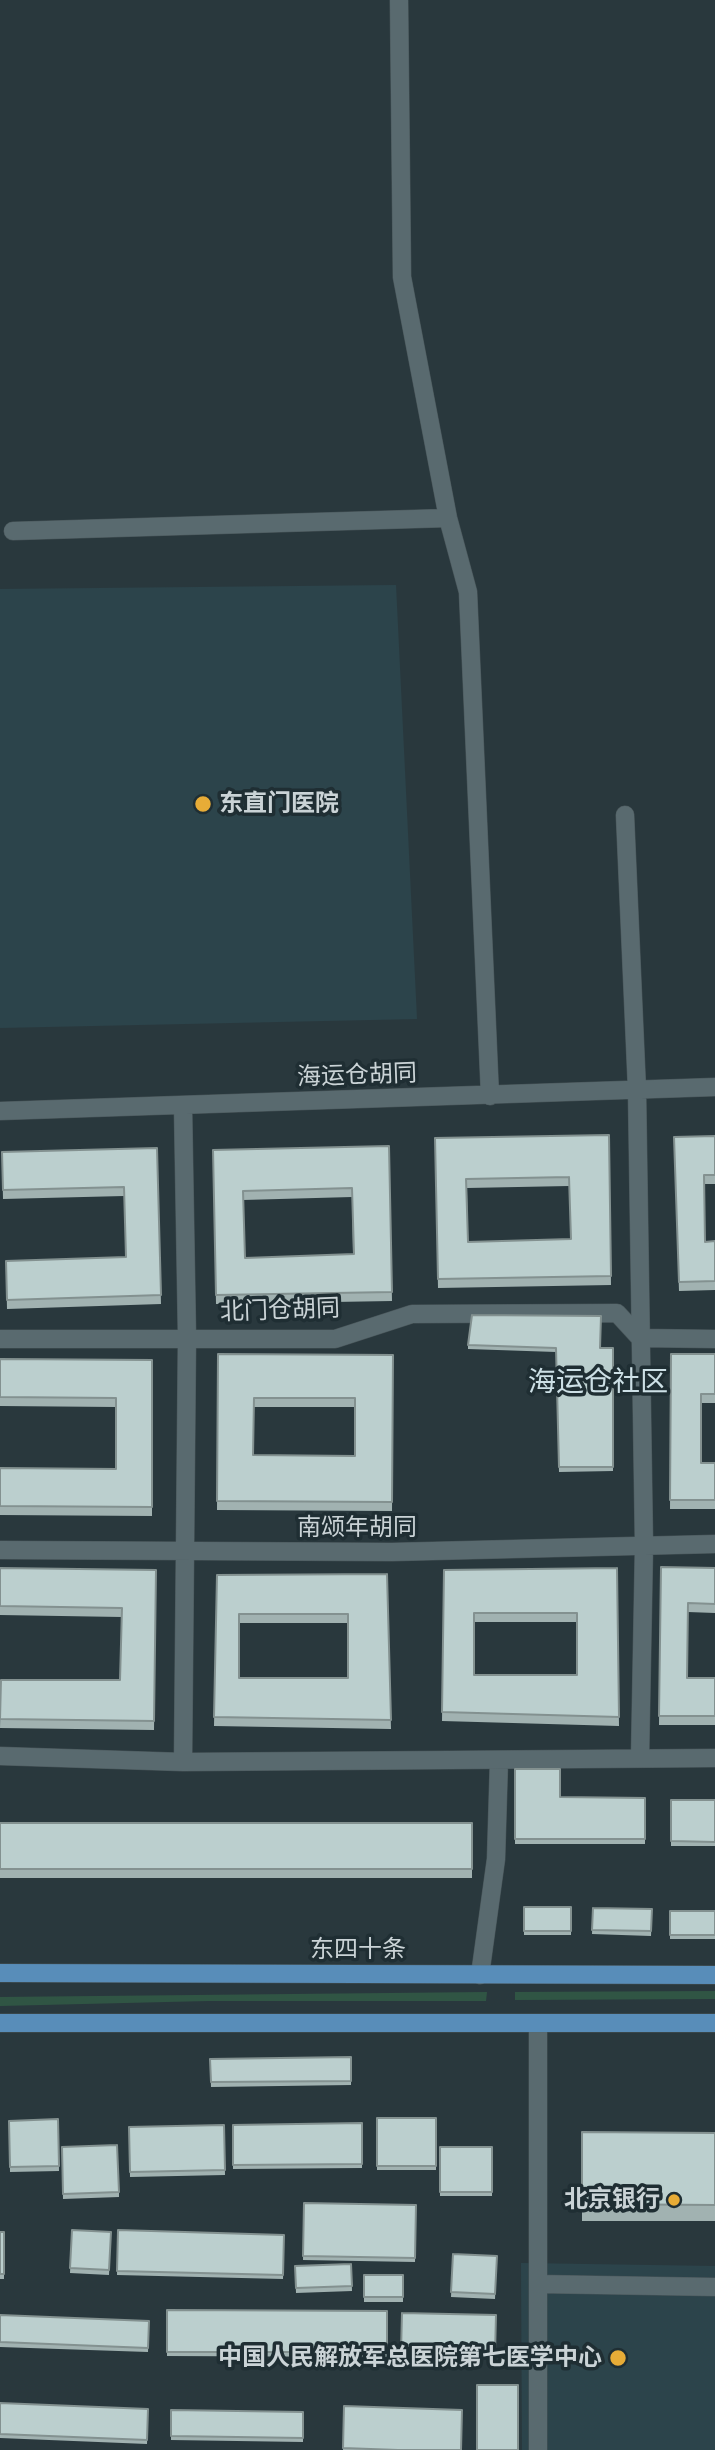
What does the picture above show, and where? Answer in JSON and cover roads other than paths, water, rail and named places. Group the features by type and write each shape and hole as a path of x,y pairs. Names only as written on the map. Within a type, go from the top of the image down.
{"main road":[{"name":"东四十条","path":"0,1973 715,1975"},
{"path":"0,2023 715,2023"}],"street":[{"path":"399,0 402,277 448,518 468,592 490,1096"},
{"path":"13,531 448,518"},
{"path":"625,815 637,1090 644,1546 640,1758"},
{"name":"海运仓胡同","path":"0,1111 715,1087"},
{"path":"183,1106 187,1337 184,1762"},
{"name":"北门仓胡同","path":"0,1339 335,1339 412,1314 617,1313 640,1338"},
{"path":"640,1338 715,1339"},
{"name":"南颂年胡同","path":"0,1550 392,1552 715,1544"},
{"path":"0,1756 184,1762 715,1758"},
{"path":"480,1975 496,1860 499,1760"},
{"path":"538,2024 538,2450"},
{"path":"538,2284 715,2287"}],"place":[{"name":"东直门医院","path":"203,804"},
{"name":"北京银行","path":"674,2200"},
{"name":"中国人民解放军总医院第七医学中心","path":"618,2358"}],"district":[{"name":"海运仓社区","path":"598,1383"}]}
